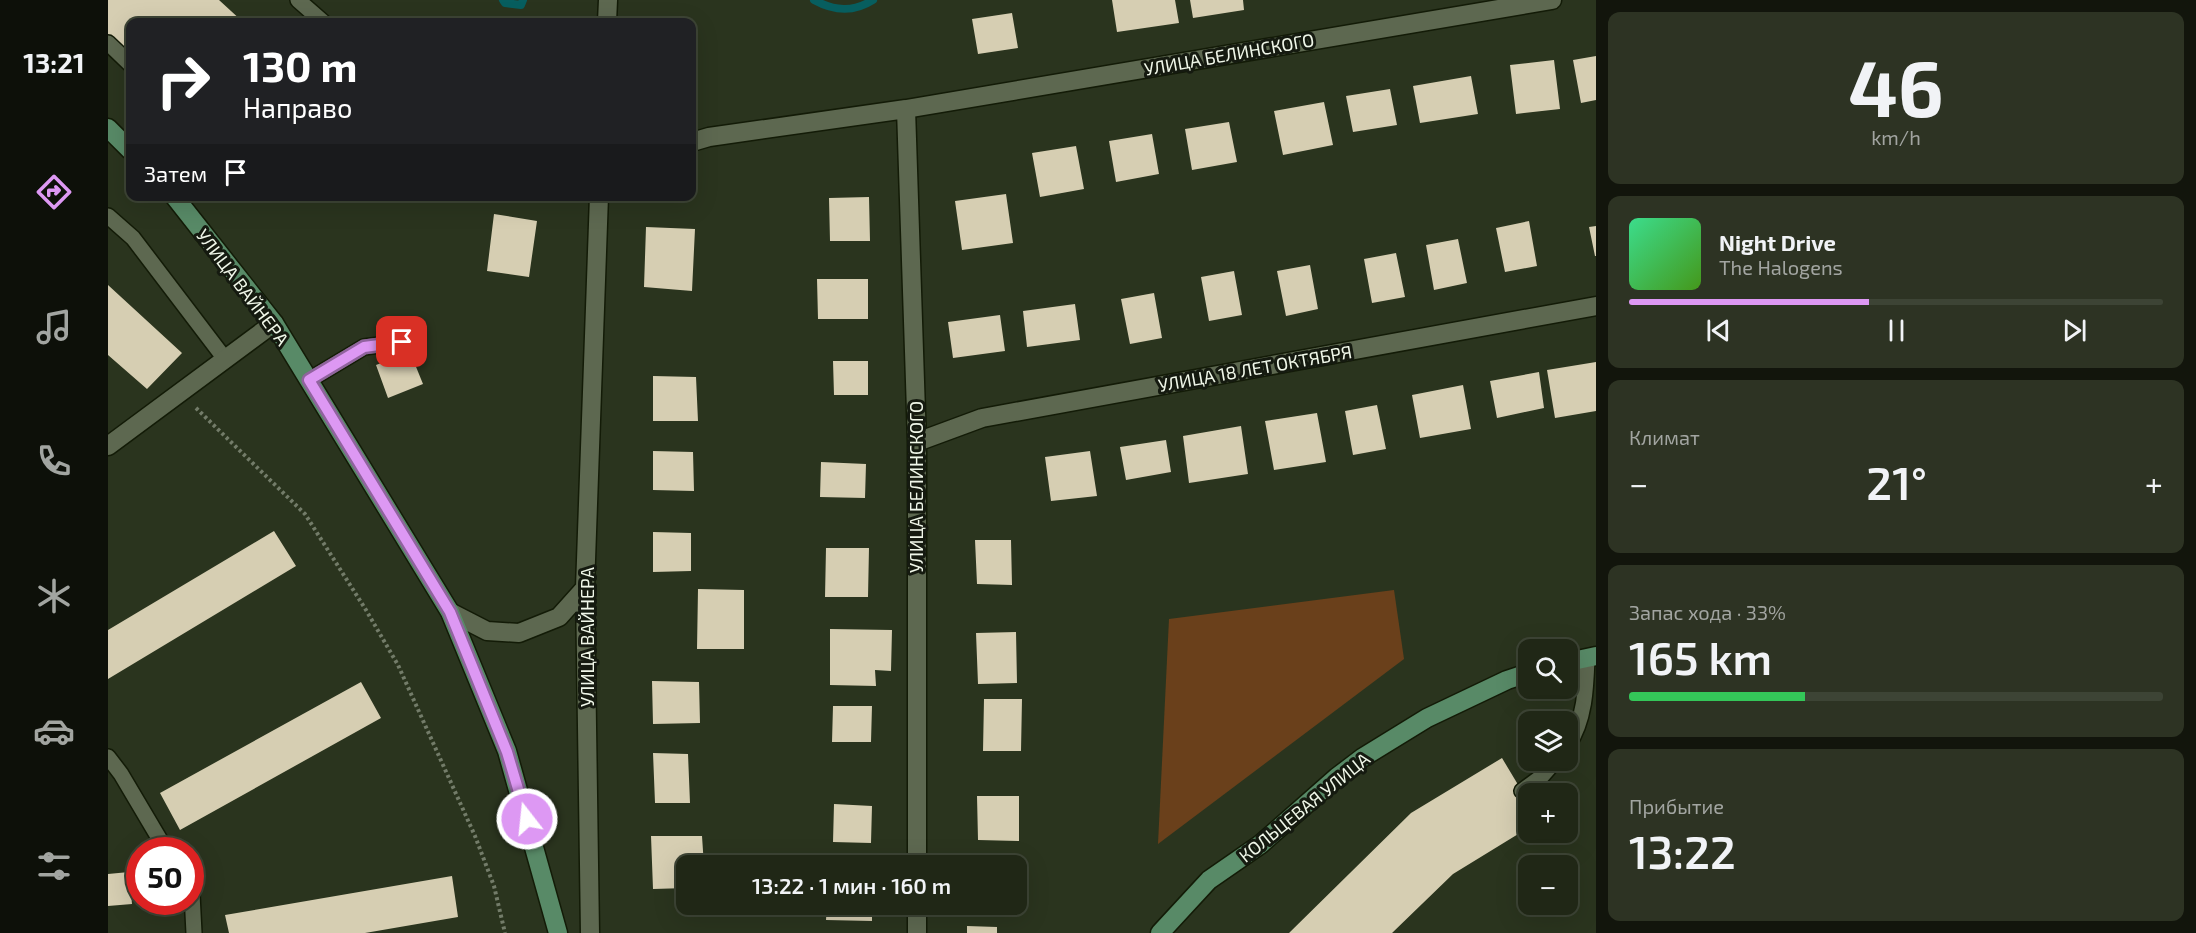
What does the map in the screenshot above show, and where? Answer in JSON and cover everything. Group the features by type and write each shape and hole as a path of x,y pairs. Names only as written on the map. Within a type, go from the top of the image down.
{"main road":[{"path":"108,128 126,146"},
{"name":"УЛИЦА ВАЙНЕРА","path":"178,201 274,323 450,612 507,752 558,933"},
{"name":"КОЛЬЦЕВАЯ УЛИЦА","path":"1160,933 1209,880 1261,844 1362,758 1427,718 1518,676"}],"street":[{"path":"607,18 608,0"},
{"name":"УЛИЦА БЕЛИНСКОГО","path":"696,141 1552,0"},
{"name":"УЛИЦА БЕЛИНСКОГО","path":"906,108 917,442 917,855"},
{"name":"УЛИЦА ВАЙНЕРА","path":"590,933 585,588 599,201"},
{"name":"УЛИЦА 18 ЛЕТ ОКТЯБРЯ","path":"917,442 982,418 1596,306"},
{"path":"108,446 274,323"},
{"path":"450,612 486,631 519,633 559,617 585,588"},
{"path":"917,915 917,933"}],"lane":[{"path":"298,0 318,18"},
{"path":"108,43 126,60"},
{"path":"108,216 133,238 225,359"},
{"path":"309,380 364,347 402,342"},
{"path":"1578,722 1592,657"},
{"path":"108,757 121,774 158,837"},
{"path":"1533,783 1546,771"},
{"path":"193,915 194,933"}],"path":[{"path":"180,393 305,514 366,610 398,665 475,836 494,886 505,933"}],"shaded area":[{"path":"1394,590 1404,659 1158,844 1169,619"}],"building":[{"path":"108,0 219,0 239,18 126,18 126,55 108,38"},
{"path":"1112,0 1175,0 1179,23 1117,32"},
{"path":"1190,0 1243,0 1244,10 1193,18"},
{"path":"1012,13 1018,48 978,54 972,19"},
{"path":"1596,56 1596,100 1581,103 1573,60"},
{"path":"1554,60 1560,109 1516,114 1510,65"},
{"path":"1471,76 1478,114 1420,123 1413,86"},
{"path":"1390,89 1397,125 1353,132 1346,96"},
{"path":"1324,102 1333,145 1283,155 1274,111"},
{"path":"1229,122 1237,162 1192,170 1185,129"},
{"path":"1152,134 1159,174 1116,182 1109,141"},
{"path":"1076,146 1084,189 1040,197 1032,153"},
{"path":"1006,194 1013,243 962,250 955,201"},
{"path":"869,197 870,241 830,241 829,198"},
{"path":"494,214 537,221 529,277 487,271"},
{"path":"1529,221 1537,266 1505,272 1496,228"},
{"path":"1596,226 1596,256 1595,256 1589,227"},
{"path":"646,227 695,229 692,291 644,287"},
{"path":"1458,239 1467,283 1434,290 1426,245"},
{"path":"1396,253 1405,297 1372,303 1364,259"},
{"path":"1310,265 1318,309 1286,316 1277,271"},
{"path":"1234,271 1242,315 1209,321 1201,277"},
{"path":"817,279 868,279 868,319 818,319"},
{"path":"108,285 182,353 147,389 108,355"},
{"path":"1154,293 1162,338 1130,344 1121,299"},
{"path":"1075,304 1080,340 1027,347 1023,311"},
{"path":"1000,315 1005,351 953,358 948,322"},
{"path":"410,352 423,384 388,398 376,365"},
{"path":"833,361 868,361 868,395 834,395"},
{"path":"1596,362 1596,411 1555,418 1547,370"},
{"path":"1539,372 1544,408 1497,418 1490,381"},
{"path":"653,376 696,377 698,421 653,421"},
{"path":"1463,385 1471,429 1420,438 1412,395"},
{"path":"1377,405 1386,449 1353,455 1345,411"},
{"path":"1317,413 1326,462 1274,470 1265,421"},
{"path":"1241,426 1248,474 1189,483 1183,436"},
{"path":"1166,440 1171,472 1126,480 1120,447"},
{"path":"653,451 693,452 694,491 653,490"},
{"path":"1090,451 1097,496 1051,501 1045,457"},
{"path":"821,462 866,464 865,498 820,497"},
{"path":"274,531 296,566 108,679 108,630"},
{"path":"653,532 691,533 691,571 653,572"},
{"path":"975,540 1011,540 1012,585 977,584"},
{"path":"826,548 869,548 868,597 825,597"},
{"path":"698,589 744,590 744,649 697,649"},
{"path":"830,629 892,630 891,671 875,670 876,686 830,685"},
{"path":"1016,632 1017,683 978,684 976,633"},
{"path":"652,681 699,682 700,723 653,724"},
{"path":"361,682 381,718 180,830 160,793"},
{"path":"984,699 1022,699 1021,751 983,751"},
{"path":"833,706 872,706 871,742 832,742"},
{"path":"653,753 688,754 690,803 655,803"},
{"path":"1502,758 1518,785 1518,834 1453,874 1392,933 1289,933 1411,813"},
{"path":"977,796 1019,796 1019,841 978,840"},
{"path":"834,804 872,806 871,843 833,842"},
{"path":"651,836 702,836 703,855 676,855 676,888 653,889"},
{"path":"126,872 126,904 108,906 108,874"},
{"path":"452,876 458,917 365,933 229,933 225,915"},
{"path":"826,915 872,915 872,921 826,920"},
{"path":"967,926 997,927 997,933 967,933"}],"waterway":[{"path":"503,0 505,3 521,5 523,0"},
{"path":"814,0 844,9 858,7 873,0"}],"route":[{"path":"402,342 364,347 309,380 450,612 507,752 527,819"}]}
